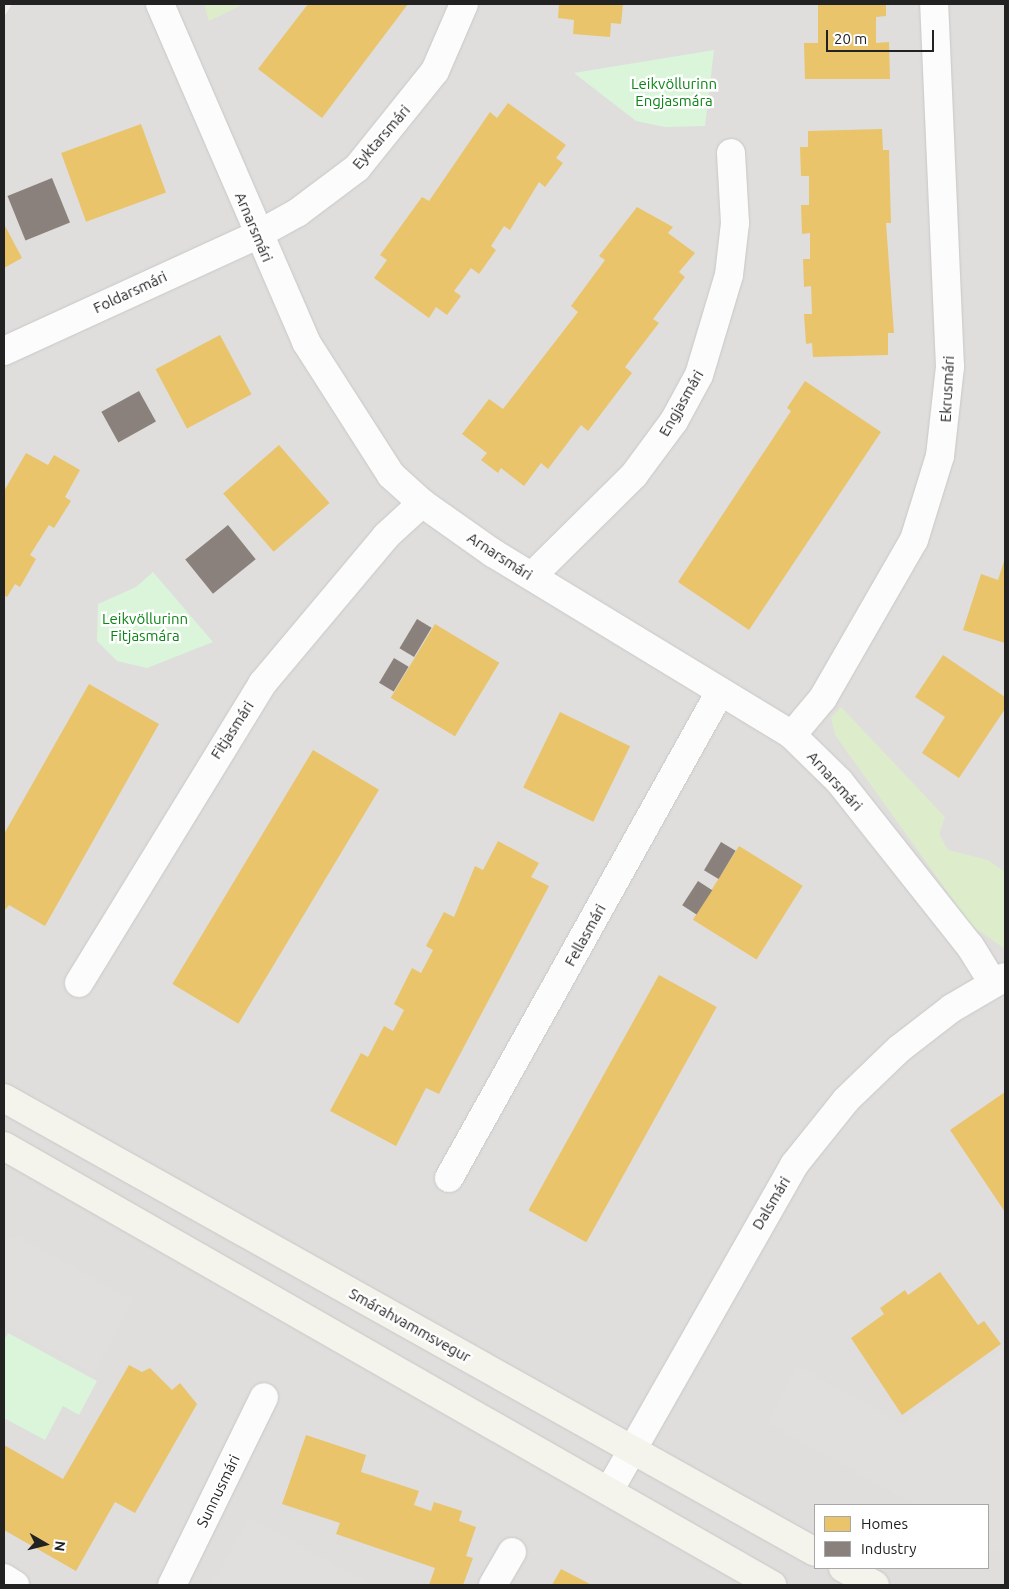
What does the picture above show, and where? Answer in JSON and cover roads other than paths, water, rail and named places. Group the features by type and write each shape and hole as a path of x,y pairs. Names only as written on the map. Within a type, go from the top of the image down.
{"main road":[{"name":"Smárahvammsvegur","path":"4,1098 814,1551"},
{"path":"4,1146 609,1490 772,1585"},
{"path":"846,1569 875,1585"}],"street":[{"name":"Arnarsmári","path":"160,4 257,235 306,342 359,431 391,475 422,503 532,576 792,735 839,781 999,980"},
{"name":"Eyktarsmári","path":"257,235 297,213 357,168 435,71 464,4"},
{"name":"Ekrusmári","path":"792,735 823,698 914,540 940,456 950,367 934,4"},
{"name":"Engjasmári","path":"532,576 634,474 674,421 699,375 728,276 735,223 731,153"},
{"name":"Foldarsmári","path":"4,351 257,235"},
{"name":"Fitjasmári","path":"79,984 262,684 381,542 422,503"},
{"name":"Fellasmári","path":"449,1178 720,692"},
{"name":"Dalsmári","path":"609,1490 794,1165 846,1100 899,1049 952,1008 999,980"},
{"name":"Sunnusmári","path":"172,1585 264,1397"},
{"path":"493,1585 512,1552"},
{"path":"4,1578 15,1585"}],"park label":[{"name":"Leikvöllurinn Engjasmára","path":"674,92"},
{"name":"Leikvöllurinn Fitjasmára","path":"145,626"}]}
